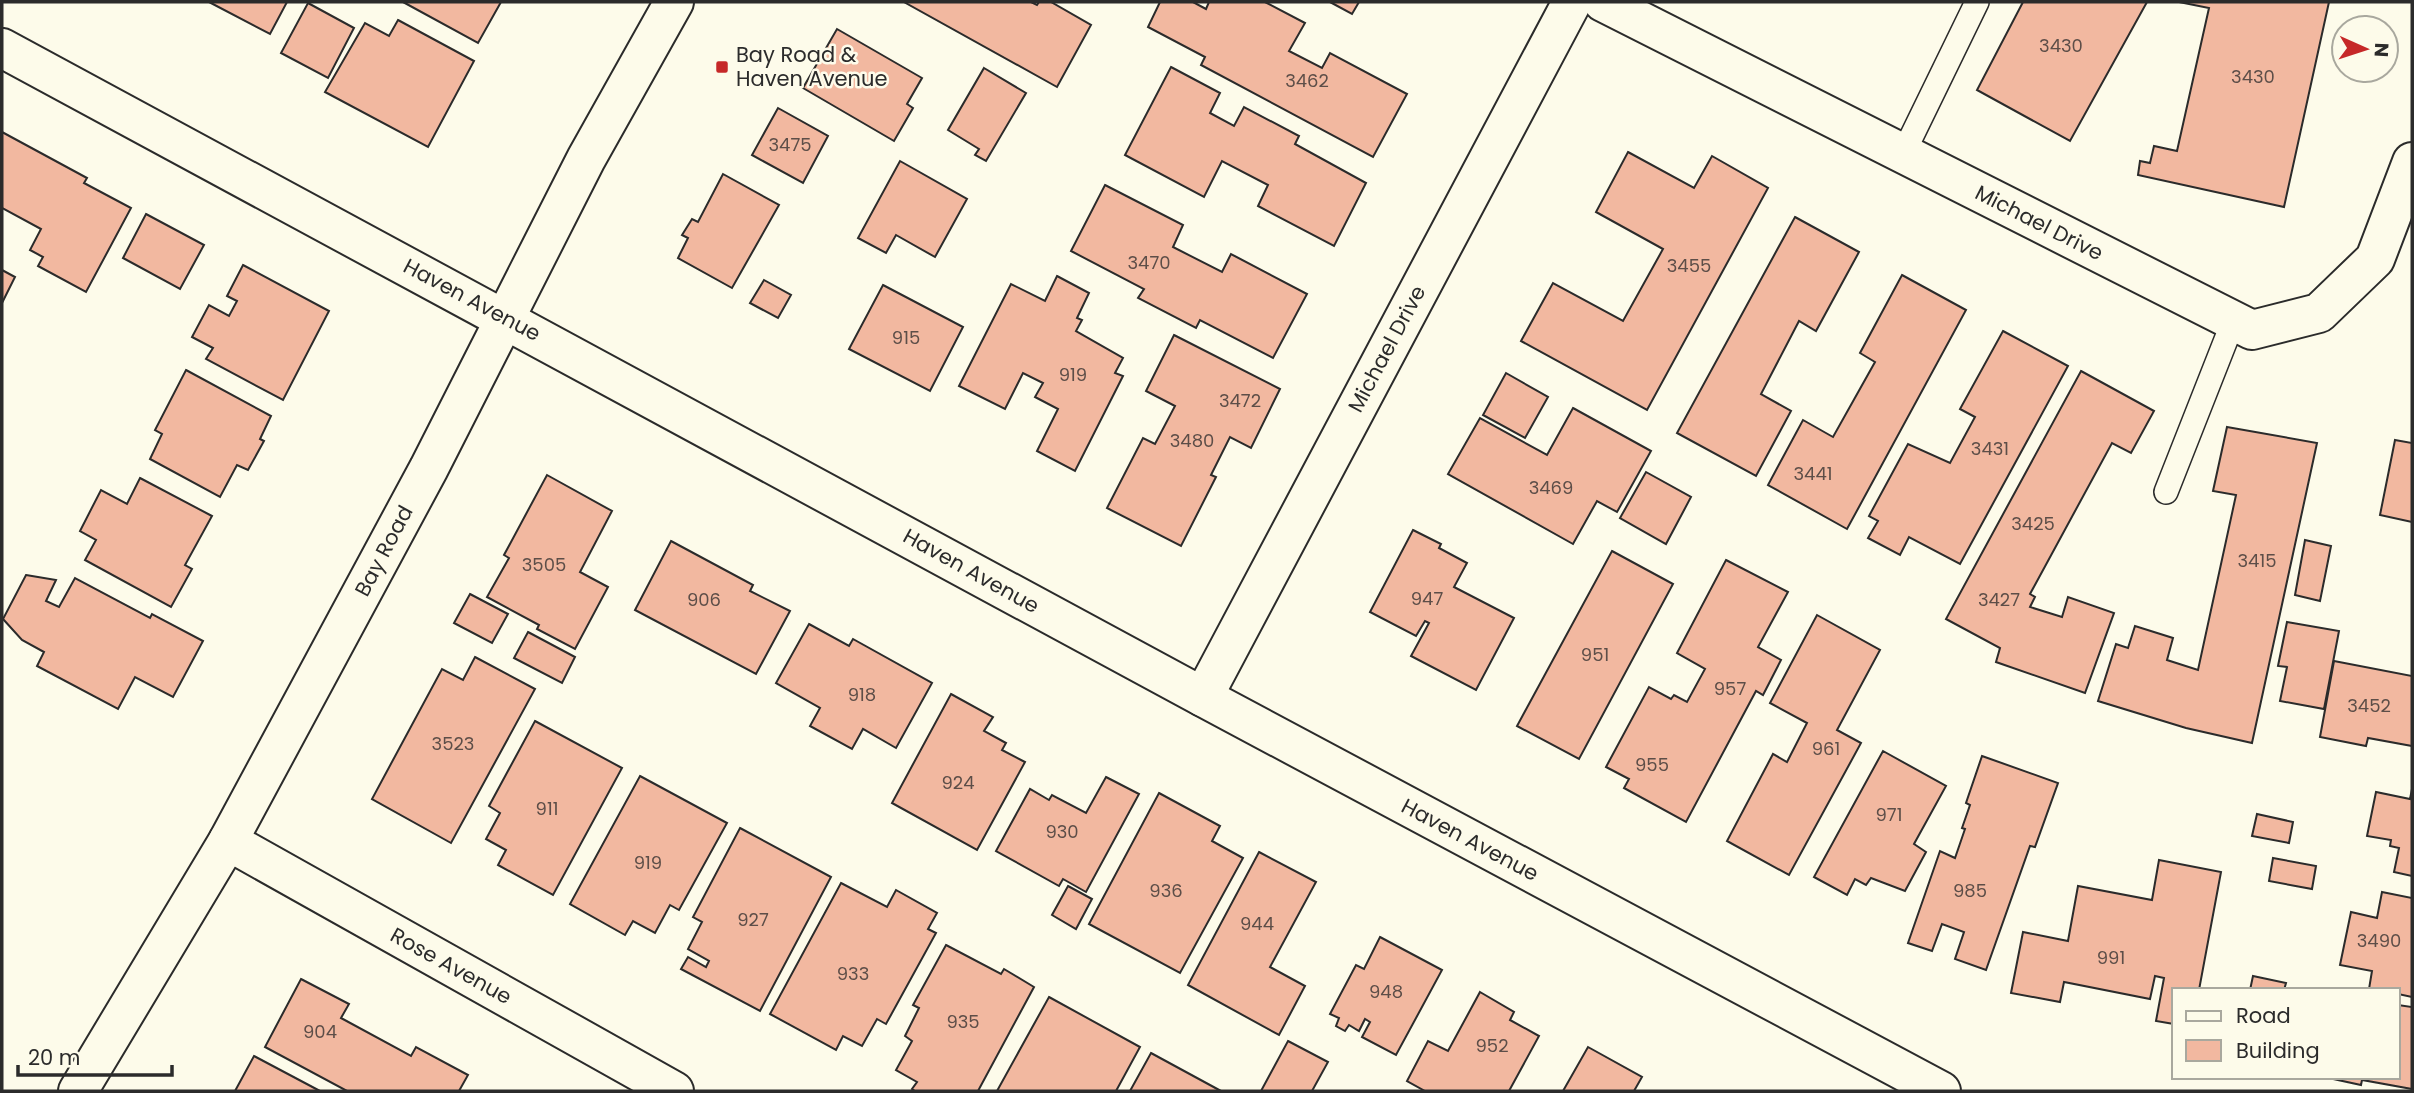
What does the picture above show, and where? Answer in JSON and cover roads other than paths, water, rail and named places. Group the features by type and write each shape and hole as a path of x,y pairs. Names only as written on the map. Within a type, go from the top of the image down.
{"street":[{"name":"Bay Road","path":"78,1091 228,841 429,468 586,159 674,2"},
{"name":"Michael Drive","path":"1203,697 1572,2"},
{"name":"Michael Drive","path":"1603,2 2252,330 2319,313 2375,259 2412,162"},
{"name":"Haven Avenue","path":"2,48 1203,697 1941,1091"},
{"name":"Rose Avenue","path":"228,841 674,1091"}],"lane":[{"path":"1903,154 1978,2"},
{"path":"2165,492 2233,322"}],"place":[{"name":"Bay Road & Haven Avenue","path":"722,67"}]}
